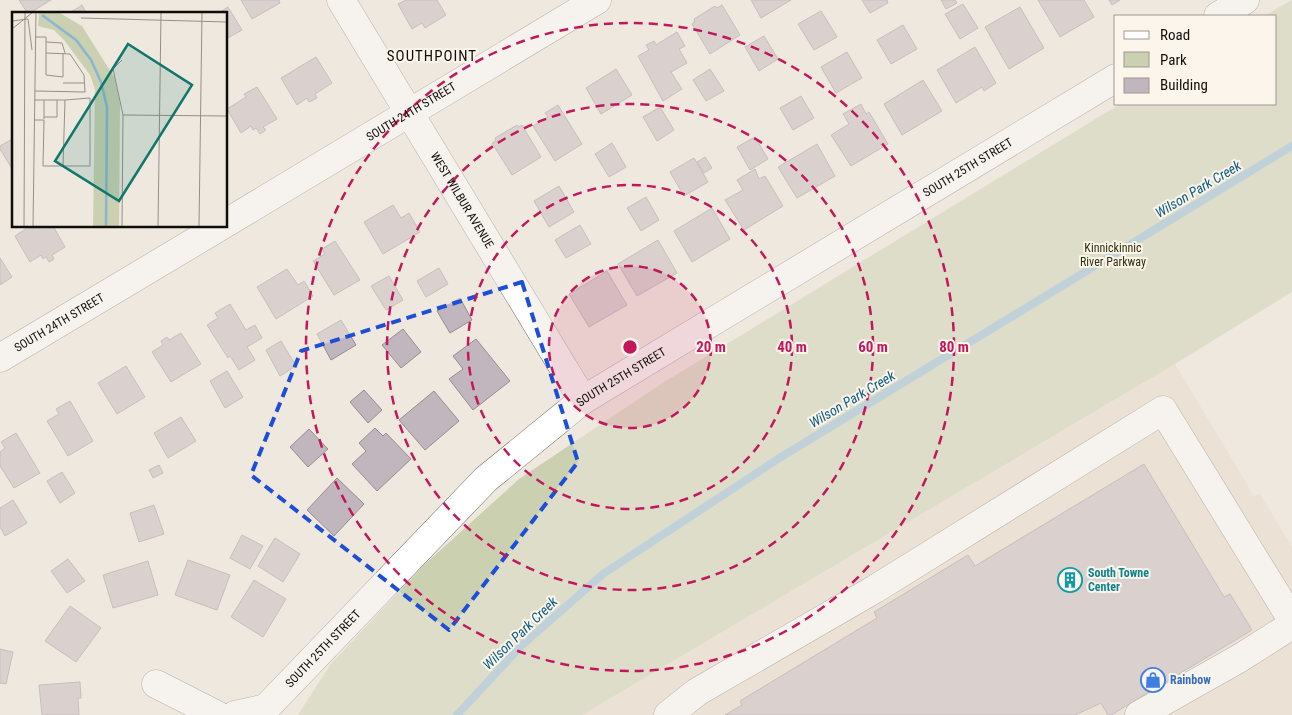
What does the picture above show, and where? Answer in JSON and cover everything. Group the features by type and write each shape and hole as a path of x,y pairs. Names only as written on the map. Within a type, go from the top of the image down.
{"street":[{"name":"WEST WILBUR AVENUE","path":"341,0 583,400"},
{"name":"SOUTH 24TH STREET","path":"228,222 410,114 596,0"},
{"path":"1220,15 1245,0"},
{"name":"SOUTH 25TH STREET","path":"235,715 266,708 486,479 583,400 1114,79"},
{"name":"SOUTH 24TH STREET","path":"0,358 219,228"},
{"path":"668,715 696,692 875,589 1163,410 1292,620"},
{"path":"1139,715 1240,658 1292,625"},
{"path":"156,684 217,715"}],"highlighted area":[{"path":"522,282 578,462 449,630 251,475 301,351"}],"shaded area":[{"path":"1175,364 1254,496 1260,494 1292,547 1292,715 582,715"}],"green space":[{"name":"Kinnickinnic River Parkway","path":"1292,0 1292,292 1175,364 582,715 298,715 330,665 424,565 519,479 661,384 1118,105 1277,105 1277,15 1266,15"}],"building":[{"path":"19,0 51,0 31,12 27,12"},
{"path":"241,0 279,0 280,3 252,19"},
{"path":"406,0 437,0 446,15 425,28 422,23 412,29 398,4"},
{"path":"751,0 791,0 761,18"},
{"path":"862,0 887,0 888,3 870,13"},
{"path":"941,0 955,0 957,3 946,9"},
{"path":"1038,0 1084,0 1094,17 1060,37"},
{"path":"1109,0 1120,0 1112,5"},
{"path":"963,4 978,28 960,39 945,14"},
{"path":"82,5 86,12 71,12"},
{"path":"722,5 740,35 710,54 692,24 695,21 694,19 715,6 717,8"},
{"path":"228,7 242,30 228,38 228,12 220,12"},
{"path":"1020,7 1044,48 1009,69 985,27"},
{"path":"821,11 837,37 814,50 798,24"},
{"path":"903,25 917,49 891,64 877,40"},
{"path":"677,32 685,46 679,49 687,63 671,72 682,89 663,101 638,56 649,50 646,45 654,41 656,45"},
{"path":"764,36 778,59 759,71 745,47"},
{"path":"975,47 996,83 984,91 982,87 956,103 937,70"},
{"path":"847,52 862,78 836,93 821,67"},
{"path":"316,57 332,83 315,94 317,98 309,102 307,98 297,105 281,78"},
{"path":"616,69 632,95 601,114 586,88"},
{"path":"710,69 724,91 706,101 693,80"},
{"path":"923,80 942,111 902,135 884,104"},
{"path":"257,87 277,119 263,127 266,130 260,134 256,128 253,130 251,126 241,133 228,111 228,108 246,97 244,94"},
{"path":"801,96 814,118 793,130 780,108"},
{"path":"861,104 866,114 869,112 888,144 851,166 831,135 849,124 843,114"},
{"path":"558,105 582,144 555,161 533,126 548,117 545,113"},
{"path":"660,107 674,130 657,141 643,117"},
{"path":"517,125 518,127 522,125 541,157 512,175 492,143 496,141 495,138"},
{"path":"755,137 768,159 750,170 737,147"},
{"path":"12,139 12,169 0,149 0,146"},
{"path":"612,143 626,167 609,177 595,154"},
{"path":"817,144 835,176 797,198 778,167"},
{"path":"705,157 712,168 704,173 697,162"},
{"path":"694,158 708,182 684,196 670,172"},
{"path":"755,169 759,179 765,176 783,206 744,230 725,200 743,190 737,180"},
{"path":"559,186 574,212 549,227 534,201"},
{"path":"646,197 659,220 641,231 627,208"},
{"path":"393,205 401,218 409,213 420,232 383,254 364,222"},
{"path":"712,208 730,239 692,262 674,231"},
{"path":"580,225 591,244 566,258 555,240"},
{"path":"27,228 54,228 65,247 52,255 54,259 49,262 46,257 43,259 41,255 30,262 15,236"},
{"path":"658,240 677,273 637,296 618,264"},
{"path":"335,241 360,280 334,295 313,261 325,254 322,249"},
{"path":"0,258 12,277 0,285"},
{"path":"439,268 448,284 426,297 417,281"},
{"path":"287,269 298,285 304,281 313,296 276,319 257,287"},
{"path":"607,271 627,305 589,327 569,294"},
{"path":"389,276 403,300 386,310 371,286"},
{"path":"460,298 472,320 450,333 437,311"},
{"path":"230,304 246,330 255,325 262,338 247,347 255,360 239,370 230,356 228,358 207,325 218,318 215,313"},
{"path":"341,320 356,345 331,360 317,334"},
{"path":"403,329 421,352 401,368 382,345"},
{"path":"181,333 201,364 171,382 152,352 163,345 161,341 167,337 169,340"},
{"path":"476,339 510,381 473,410 449,379 463,369 453,356"},
{"path":"281,341 296,366 280,376 266,350"},
{"path":"126,366 145,397 117,414 98,383"},
{"path":"227,371 243,397 225,408 210,381"},
{"path":"364,390 382,410 368,423 350,402"},
{"path":"434,391 459,421 425,450 399,420"},
{"path":"70,401 93,441 68,456 47,421 59,414 56,409"},
{"path":"181,417 196,441 168,458 154,433"},
{"path":"375,428 383,436 386,433 411,459 377,491 352,464 366,451 359,443"},
{"path":"309,429 328,449 308,467 290,447"},
{"path":"16,433 40,473 14,488 0,466 0,452 5,448 1,442"},
{"name":"South Towne Center","path":"1144,464 1224,597 1230,594 1252,630 1111,715 1108,715 1101,703 1075,715 725,715 742,705 740,701 877,618 874,612 968,555 975,566"},
{"path":"159,465 163,473 153,478 149,470"},
{"path":"62,472 75,493 60,503 47,481"},
{"path":"337,478 364,504 334,536 307,510"},
{"path":"13,500 27,523 5,536 0,527 0,508"},
{"path":"154,505 164,534 139,542 130,513"},
{"path":"242,535 263,546 250,569 230,558"},
{"path":"275,538 300,554 283,582 258,566"},
{"path":"68,559 85,581 67,593 51,571"},
{"path":"188,560 230,575 217,610 175,595"},
{"path":"148,561 158,595 113,608 103,575"},
{"path":"254,580 286,599 263,637 231,617"},
{"path":"70,606 101,628 76,662 45,641"},
{"path":"0,649 13,652 6,684 0,683"},
{"path":"80,682 81,698 78,698 79,715 42,715 39,685"}],"waterway":[{"name":"Wilson Park Creek","path":"457,715 521,646 603,574 781,457 1292,146"}],"place":[{"name":"South Towne Center","path":"1070,580"},
{"name":"Rainbow","path":"1153,680"}],"district":[{"name":"SOUTHPOINT","path":"432,56"}]}
